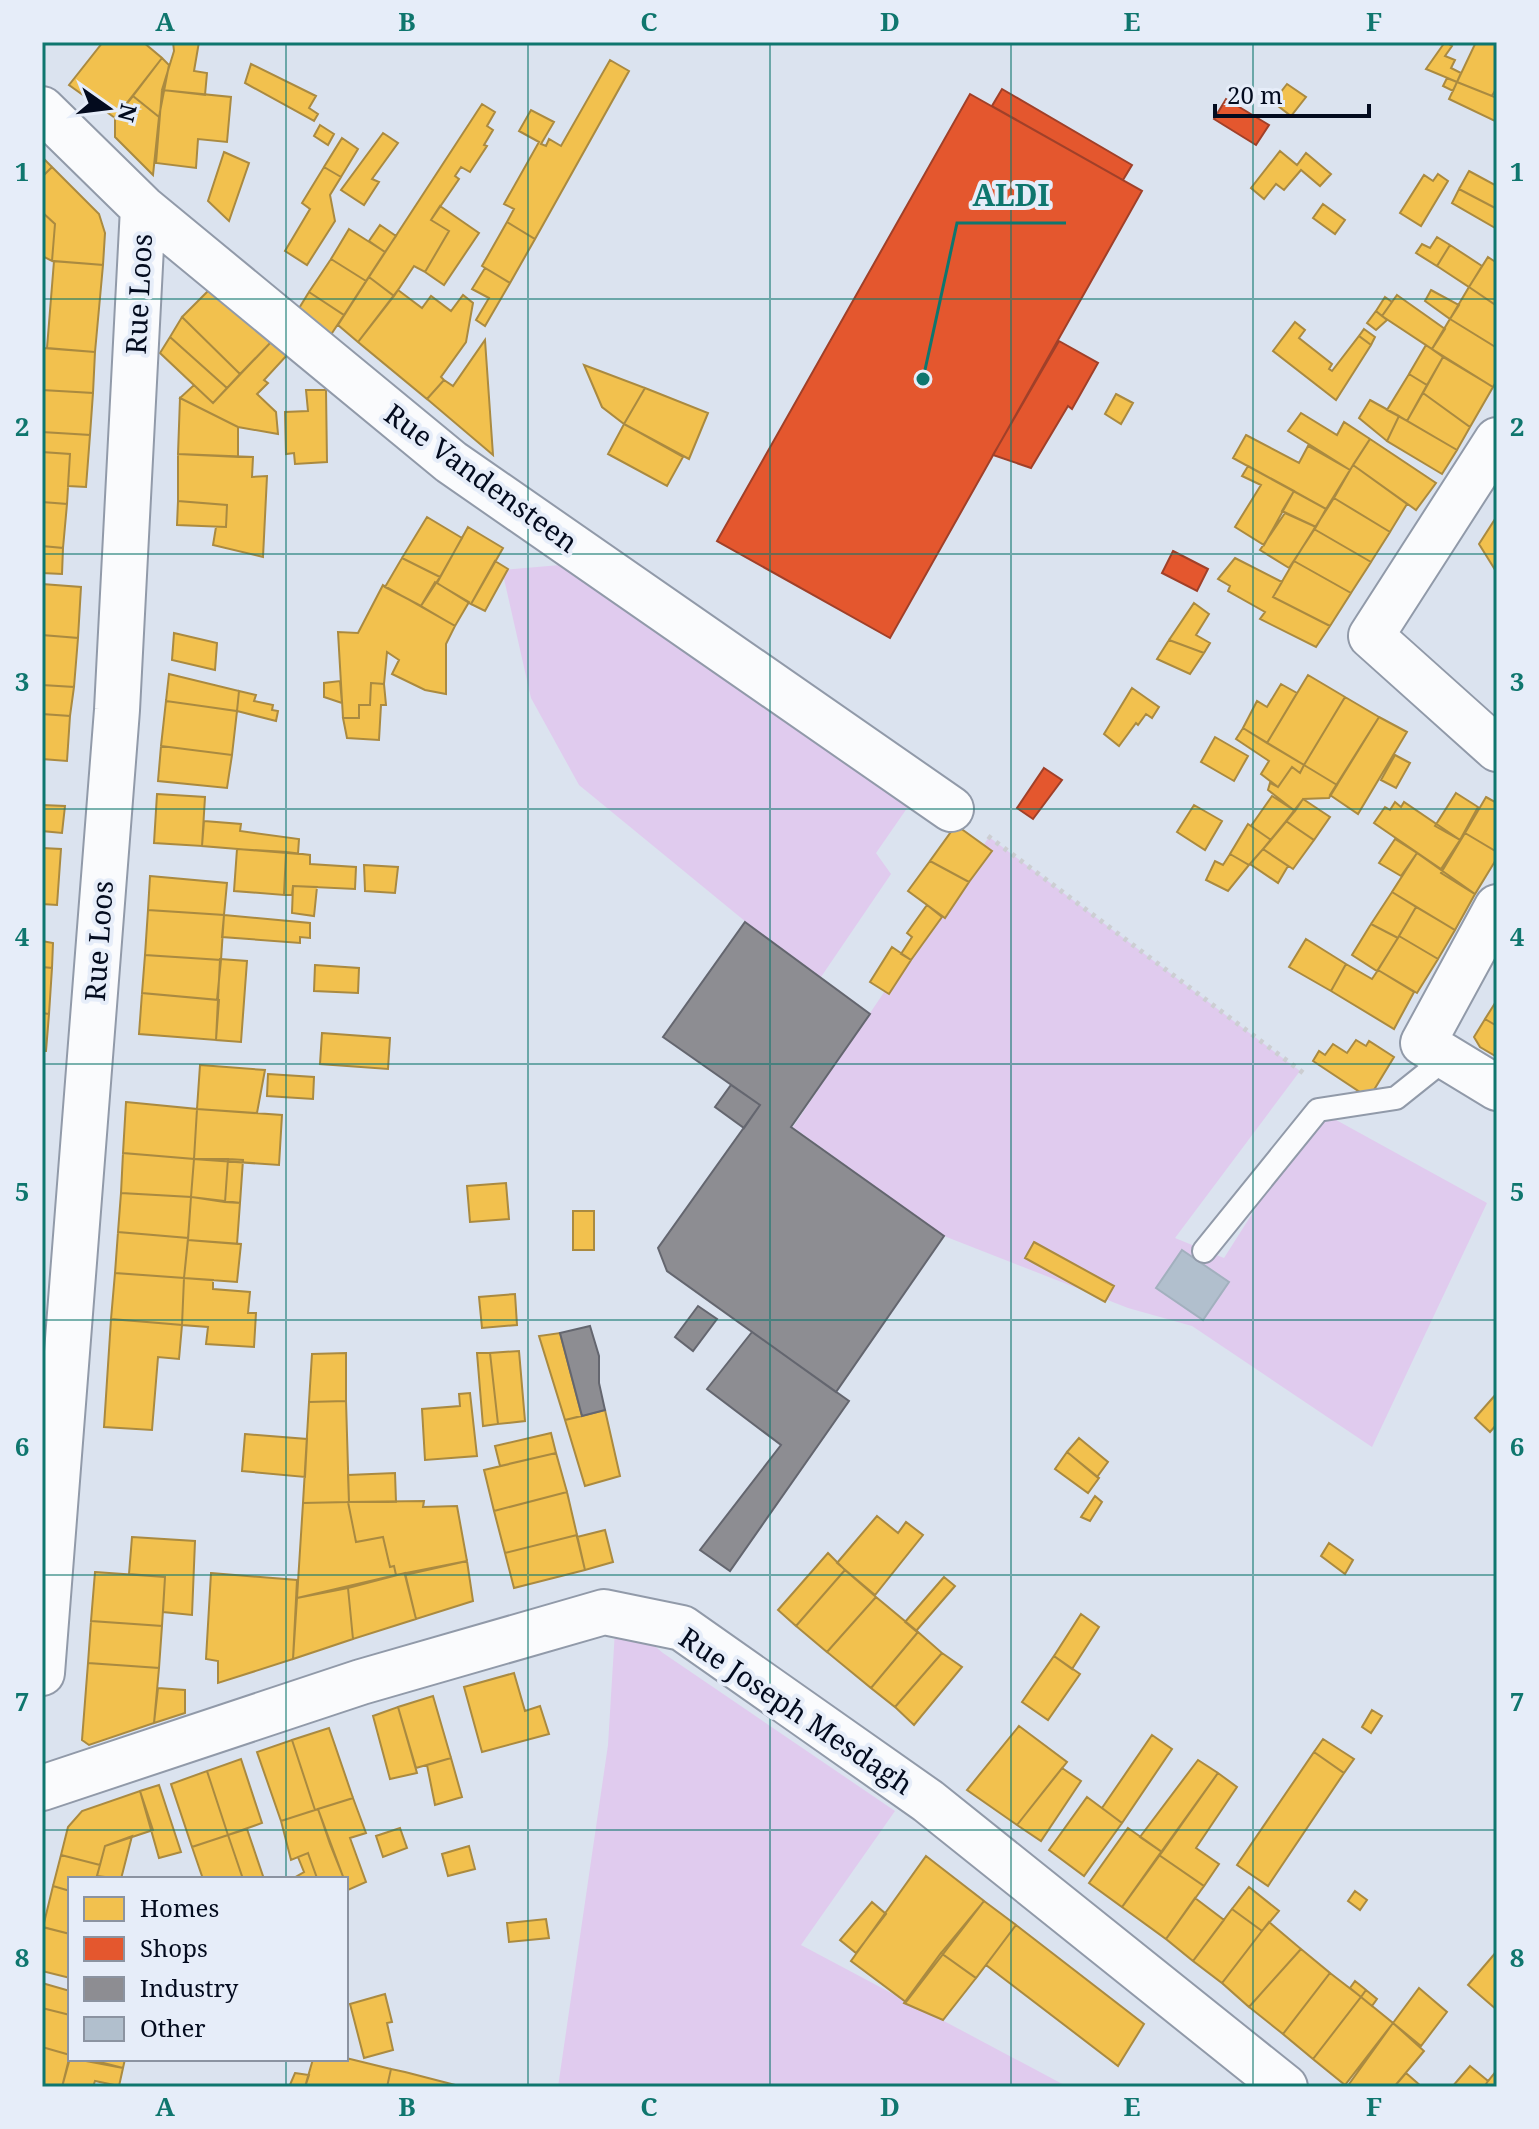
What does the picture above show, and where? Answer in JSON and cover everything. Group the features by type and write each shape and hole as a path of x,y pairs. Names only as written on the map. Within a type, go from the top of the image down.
{"street":[{"name":"Rue Vandensteen","path":"42,109 143,208 451,462 951,809"},
{"name":"Rue Loos","path":"42,1673 117,710 143,208"},
{"path":"1497,440 1371,636 1497,749"},
{"path":"1497,907 1423,1043 1497,1088"},
{"name":"Rue Joseph Mesdagh","path":"42,1788 361,1682 604,1612 682,1628 928,1801 1285,2087"}],"lane":[{"path":"1204,1251 1318,1110 1396,1098 1446,1058"}],"path":[{"path":"951,809 1310,1078"}],"shaded area":[{"path":"595,562 921,788 876,853 891,874 821,977 746,922 579,785 531,698 502,570"},
{"path":"989,837 1300,1071 1175,1238 1224,1258 1318,1110 1487,1203 1372,1447 1192,1326 1128,1308 944,1236 793,1127"},
{"path":"616,1614 663,1653 895,1811 801,1945 1068,2087 558,2087 608,1745"}],"building: Homes":[{"path":"103,42 143,42 162,58 115,118 69,85"},
{"path":"173,42 199,42 194,71 207,73 205,95 162,90 174,51"},
{"path":"1445,42 1452,46 1445,56 1455,60 1451,68 1461,73 1457,82 1426,69"},
{"path":"1476,42 1497,42 1497,87 1492,96 1457,82"},
{"path":"162,58 169,65 159,117 133,96"},
{"path":"610,60 629,71 535,239 507,222 514,209 504,204 539,142 519,131 531,110 554,122 541,144 546,146 549,139 561,146"},
{"path":"251,64 316,96 309,108 318,114 314,121 245,83"},
{"path":"1447,78 1457,82 1453,91 1443,86"},
{"path":"1457,82 1497,98 1497,122 1449,99"},
{"path":"1287,84 1306,97 1291,116 1273,102"},
{"path":"162,90 231,97 227,142 198,139 196,168 156,163"},
{"path":"133,96 159,117 153,175 115,137 115,118"},
{"path":"482,104 495,112 487,126 493,130 484,145 487,146 470,172 461,167 455,176 459,179 431,220 449,231 425,272 414,266 394,296 369,277"},
{"path":"320,125 334,134 328,145 314,136"},
{"path":"383,133 398,143 372,179 379,182 364,205 341,190"},
{"path":"342,138 358,149 341,177 324,167"},
{"path":"1280,151 1297,165 1306,153 1331,174 1320,186 1301,170 1284,190 1276,184 1264,199 1251,188"},
{"path":"224,152 249,163 229,221 208,201"},
{"path":"42,157 52,167 42,177"},
{"path":"52,167 99,214 105,233 103,265 52,261 55,224 42,212 42,177"},
{"path":"324,167 341,177 330,195 335,221 307,265 285,251 310,209 302,203"},
{"path":"1469,171 1497,186 1497,209 1459,189"},
{"path":"1438,174 1448,181 1421,226 1400,213 1424,175 1433,181"},
{"path":"1459,189 1497,209 1497,229 1452,203"},
{"path":"1323,204 1345,220 1335,234 1313,218"},
{"path":"440,206 479,233 444,285 425,272 449,231 431,220"},
{"path":"42,212 55,224 52,261 42,256"},
{"path":"507,222 535,239 510,283 482,266"},
{"path":"380,225 396,236 385,252 369,241"},
{"path":"349,229 385,252 366,281 331,259"},
{"path":"1437,237 1450,245 1437,266 1416,253 1422,244 1430,248"},
{"path":"1450,245 1482,266 1469,287 1437,266"},
{"path":"1488,257 1497,263 1497,306 1469,287"},
{"path":"331,259 366,281 344,315 309,292"},
{"path":"54,261 103,265 95,352 47,348"},
{"path":"485,268 510,283 485,326 476,320 489,298 472,289"},
{"path":"369,277 394,296 358,342 338,325"},
{"path":"215,284 273,340 240,374 182,317"},
{"path":"1469,287 1497,306 1497,348 1450,319"},
{"path":"398,290 422,308 431,296 451,311 463,295 473,303 466,342 441,377 444,380 427,399 358,342"},
{"path":"1431,290 1459,305 1450,319 1425,301"},
{"path":"309,292 344,315 324,345 290,323"},
{"path":"1397,295 1445,329 1432,349 1382,316"},
{"path":"1385,297 1392,302 1382,316 1376,311"},
{"path":"1376,311 1387,320 1376,330 1367,323"},
{"path":"182,317 240,374 227,388 170,337"},
{"path":"1450,319 1497,348 1497,380 1493,387 1432,349"},
{"path":"1295,322 1305,330 1299,338 1332,364 1329,369 1332,371 1359,336 1371,345 1336,400 1273,351"},
{"path":"1364,329 1375,337 1371,345 1359,336"},
{"path":"170,337 227,388 213,403 160,353"},
{"path":"273,340 288,354 264,380 268,383 257,394 276,412 278,434 238,427 180,398 194,385 213,403"},
{"path":"485,340 493,455 427,399 444,380 453,386"},
{"path":"1426,345 1443,357 1427,385 1409,374"},
{"path":"42,348 95,352 93,393 42,390"},
{"path":"1443,357 1493,387 1470,427 1423,393"},
{"path":"584,365 645,388 624,424 602,407"},
{"path":"1409,374 1427,385 1407,421 1387,410"},
{"path":"645,388 708,413 689,459 624,424"},
{"path":"42,390 93,393 90,435 42,432"},
{"path":"306,390 326,390 327,462 295,464 294,453 286,454 285,412 308,411"},
{"path":"1423,393 1470,427 1457,450 1407,421"},
{"path":"1116,394 1133,403 1121,424 1105,414"},
{"path":"180,398 238,427 238,457 178,454"},
{"path":"1370,400 1399,416 1387,441 1359,418"},
{"path":"1301,413 1337,435 1344,422 1370,439 1350,470 1288,431"},
{"path":"1399,416 1457,450 1442,474 1387,441"},
{"path":"624,424 683,457 667,486 608,454"},
{"path":"42,432 90,435 86,487 68,486 70,454 42,452"},
{"path":"1246,435 1299,463 1308,446 1350,470 1326,509 1233,458"},
{"path":"1370,439 1436,483 1416,510 1353,465"},
{"path":"42,452 70,454 67,504 42,502"},
{"path":"178,454 253,457 252,477 267,476 263,557 213,545 216,527 226,527 227,505 178,501"},
{"path":"1353,465 1407,504 1390,532 1334,498"},
{"path":"1248,466 1294,491 1264,545 1235,527 1261,485 1242,476"},
{"path":"1294,491 1326,509 1316,527 1282,511"},
{"path":"1334,498 1390,532 1371,562 1314,529"},
{"path":"178,501 227,505 226,527 177,525"},
{"path":"42,502 67,504 63,548 42,546"},
{"path":"1285,513 1316,527 1289,568 1260,550"},
{"path":"1497,516 1497,573 1479,544"},
{"path":"427,517 462,538 440,577 402,558"},
{"path":"468,527 503,548 471,604 437,583"},
{"path":"1314,529 1371,562 1351,593 1294,561"},
{"path":"42,546 63,548 62,574 42,573"},
{"path":"402,558 440,577 421,606 385,587"},
{"path":"1235,558 1282,582 1273,597 1330,626 1316,647 1260,619 1265,612 1228,591 1230,586 1218,579"},
{"path":"495,561 508,569 485,611 471,604"},
{"path":"1294,561 1351,593 1330,626 1273,597"},
{"path":"435,582 469,602 455,626 421,606"},
{"path":"42,584 81,587 78,638 42,635"},
{"path":"383,585 455,626 446,644 446,694 425,690 392,674 399,660 387,652 384,684 371,683 370,705 359,705 359,718 343,718 338,632 358,633"},
{"path":"1194,603 1209,614 1196,635 1210,643 1204,653 1169,640"},
{"path":"174,633 217,643 215,670 172,660"},
{"path":"42,635 78,638 74,687 42,685"},
{"path":"1169,640 1204,653 1190,674 1157,659"},
{"path":"169,674 239,691 237,711 166,701"},
{"path":"1308,675 1345,697 1304,765 1267,743"},
{"path":"340,681 342,703 324,697 324,683"},
{"path":"371,683 384,684 386,705 381,705 379,740 347,738 343,718 359,718 359,705 370,705"},
{"path":"1281,684 1297,693 1267,743 1243,728 1257,701 1267,707"},
{"path":"42,685 74,687 70,716 42,714"},
{"path":"1132,688 1159,707 1152,718 1146,714 1138,725 1136,723 1119,746 1104,734"},
{"path":"239,691 256,695 254,701 273,705 272,710 278,711 276,721 237,711"},
{"path":"1345,697 1379,717 1337,785 1304,765"},
{"path":"166,701 237,711 232,755 161,746"},
{"path":"42,714 70,716 67,761 42,759"},
{"path":"1379,717 1407,732 1358,814 1330,795"},
{"path":"1243,728 1304,765 1300,773 1292,767 1278,787 1261,774 1269,761 1236,739"},
{"path":"1215,737 1248,756 1234,781 1201,762"},
{"path":"161,746 232,755 227,788 158,781"},
{"path":"1395,755 1410,763 1396,788 1381,780"},
{"path":"1304,765 1337,785 1329,798 1303,799 1295,811 1268,790 1270,783 1278,787 1292,767 1300,773"},
{"path":"1456,793 1478,807 1460,840 1435,826"},
{"path":"157,794 205,797 202,846 154,843"},
{"path":"1272,796 1295,811 1271,840 1251,826"},
{"path":"1486,797 1497,803 1497,852 1465,833"},
{"path":"1303,799 1330,817 1314,840 1286,821"},
{"path":"1395,802 1401,807 1404,802 1460,840 1441,869 1374,823 1385,807 1390,810"},
{"path":"42,805 65,806 62,833 42,831"},
{"path":"1194,805 1222,821 1205,850 1177,832"},
{"path":"204,821 241,824 240,831 299,839 298,854 202,846"},
{"path":"1286,821 1314,840 1293,869 1263,849"},
{"path":"1248,824 1271,840 1249,865 1230,854"},
{"path":"956,825 992,851 969,882 930,861"},
{"path":"1465,833 1497,852 1497,858 1475,894 1441,873"},
{"path":"1395,839 1417,853 1401,876 1379,863"},
{"path":"42,848 61,849 57,905 42,904"},
{"path":"237,849 286,852 284,895 234,891"},
{"path":"1263,849 1288,866 1278,883 1250,864"},
{"path":"286,852 310,855 310,864 356,867 355,889 293,886 292,895 284,895"},
{"path":"1417,853 1475,894 1455,930 1392,892"},
{"path":"1230,854 1249,865 1228,891 1206,880 1215,861 1223,865"},
{"path":"930,861 969,882 945,918 908,891"},
{"path":"364,865 398,867 395,893 365,891"},
{"path":"150,876 227,883 224,915 148,910"},
{"path":"293,886 317,887 314,916 292,913"},
{"path":"1392,892 1416,907 1398,938 1371,924"},
{"path":"927,905 942,917 911,960 901,954 912,937 907,933"},
{"path":"1416,907 1455,930 1438,959 1399,936"},
{"path":"148,910 224,915 221,960 145,955"},
{"path":"224,915 310,923 310,938 300,937 300,943 222,937"},
{"path":"1371,924 1398,938 1377,971 1352,955"},
{"path":"1399,936 1438,959 1417,993 1378,970"},
{"path":"1306,939 1346,964 1331,991 1289,967"},
{"path":"42,941 53,943 52,968 42,967"},
{"path":"892,947 911,960 889,994 870,982"},
{"path":"145,955 221,960 217,1000 142,993"},
{"path":"220,959 247,961 241,1042 216,1040"},
{"path":"1346,964 1372,979 1378,970 1414,992 1394,1029 1331,991"},
{"path":"315,965 359,968 358,993 314,991"},
{"path":"42,967 52,968 49,1014 42,1013"},
{"path":"142,993 219,1000 216,1040 139,1034"},
{"path":"1497,1000 1497,1026 1485,1019"},
{"path":"42,1013 49,1014 46,1051 42,1051"},
{"path":"1485,1019 1497,1026 1497,1057 1480,1047 1474,1037"},
{"path":"322,1033 390,1038 388,1069 320,1064"},
{"path":"1356,1040 1366,1046 1369,1041 1394,1057 1369,1098 1313,1061 1319,1051 1325,1055 1333,1044 1347,1053"},
{"path":"200,1065 265,1070 257,1113 197,1109"},
{"path":"268,1074 314,1077 313,1099 267,1096"},
{"path":"126,1102 197,1109 194,1159 123,1153"},
{"path":"197,1109 282,1115 279,1165 194,1159"},
{"path":"123,1153 194,1159 191,1197 121,1193"},
{"path":"194,1159 228,1159 225,1202 191,1197"},
{"path":"228,1159 243,1160 240,1203 225,1202"},
{"path":"506,1183 509,1219 470,1222 467,1186"},
{"path":"121,1193 191,1197 188,1238 118,1232"},
{"path":"191,1197 240,1203 237,1244 188,1240"},
{"path":"573,1211 594,1211 594,1250 573,1250"},
{"path":"118,1232 188,1238 184,1278 115,1273"},
{"path":"188,1240 241,1244 237,1282 184,1278"},
{"path":"1034,1242 1114,1286 1105,1302 1025,1258"},
{"path":"115,1273 184,1278 182,1325 111,1319"},
{"path":"184,1278 213,1280 213,1289 250,1292 248,1313 256,1313 254,1347 206,1344 208,1327 182,1325"},
{"path":"515,1294 517,1325 482,1328 479,1297"},
{"path":"111,1319 182,1325 179,1359 158,1357 152,1430 104,1427"},
{"path":"560,1333 582,1416 565,1420 539,1336"},
{"path":"519,1351 525,1421 498,1424 490,1353"},
{"path":"346,1353 346,1401 309,1402 312,1354"},
{"path":"477,1353 490,1353 498,1424 483,1426"},
{"path":"470,1393 477,1456 425,1460 422,1409 460,1406 459,1394"},
{"path":"1497,1393 1497,1424 1490,1432 1475,1418"},
{"path":"346,1401 349,1502 303,1503 309,1402"},
{"path":"605,1410 620,1476 585,1486 565,1420"},
{"path":"551,1433 556,1453 500,1466 495,1446"},
{"path":"245,1434 307,1439 305,1477 242,1471"},
{"path":"1079,1438 1108,1462 1097,1477 1067,1452"},
{"path":"1067,1452 1099,1478 1088,1493 1055,1469"},
{"path":"556,1453 567,1492 494,1511 484,1470"},
{"path":"395,1473 396,1502 349,1502 348,1475"},
{"path":"567,1492 577,1535 505,1553 494,1511"},
{"path":"1095,1496 1102,1502 1090,1521 1081,1517"},
{"path":"424,1501 423,1507 457,1506 467,1561 396,1575 394,1566 390,1567 383,1537 356,1542 348,1502"},
{"path":"348,1502 356,1542 383,1537 390,1567 394,1566 396,1575 297,1598 303,1503"},
{"path":"877,1516 898,1533 906,1522 923,1535 875,1595 837,1563"},
{"path":"605,1530 613,1562 585,1570 577,1537"},
{"path":"577,1535 585,1570 514,1588 505,1553"},
{"path":"132,1537 195,1541 192,1615 163,1612 165,1577 129,1574"},
{"path":"1329,1543 1353,1560 1345,1574 1321,1556"},
{"path":"828,1553 845,1570 796,1626 778,1610"},
{"path":"467,1561 473,1601 416,1619 405,1575"},
{"path":"845,1570 876,1597 827,1652 796,1626"},
{"path":"95,1572 165,1577 162,1626 91,1621"},
{"path":"211,1573 297,1580 293,1659 218,1683 218,1661 206,1659"},
{"path":"405,1573 416,1619 353,1639 348,1588"},
{"path":"944,1577 955,1586 916,1631 905,1622"},
{"path":"348,1588 353,1639 293,1659 297,1598"},
{"path":"876,1597 918,1632 871,1688 827,1652"},
{"path":"1081,1614 1099,1627 1072,1669 1054,1656"},
{"path":"91,1621 162,1626 159,1668 88,1663"},
{"path":"918,1632 942,1653 895,1707 871,1688"},
{"path":"942,1653 962,1667 914,1725 895,1707"},
{"path":"1054,1656 1080,1674 1048,1720 1022,1702"},
{"path":"88,1663 159,1668 154,1723 89,1745 82,1740"},
{"path":"514,1673 525,1711 540,1706 549,1734 482,1752 464,1687"},
{"path":"158,1688 185,1690 185,1713 154,1723"},
{"path":"433,1696 451,1758 416,1768 398,1707"},
{"path":"398,1707 417,1773 390,1779 373,1716"},
{"path":"1372,1710 1382,1716 1371,1733 1362,1727"},
{"path":"1019,1726 1067,1762 1017,1825 967,1790"},
{"path":"329,1728 353,1798 315,1810 292,1740"},
{"path":"1152,1735 1172,1749 1122,1823 1102,1808"},
{"path":"1323,1739 1354,1759 1344,1773 1314,1752"},
{"path":"292,1740 315,1810 281,1821 257,1752"},
{"path":"1314,1752 1344,1773 1268,1886 1237,1865"},
{"path":"451,1758 462,1797 435,1805 427,1765"},
{"path":"241,1759 262,1823 228,1835 207,1771"},
{"path":"1198,1760 1218,1773 1162,1852 1140,1837"},
{"path":"1062,1768 1081,1781 1041,1841 1017,1825"},
{"path":"207,1771 228,1835 192,1847 171,1784"},
{"path":"1218,1773 1237,1787 1196,1848 1219,1864 1204,1886 1159,1855"},
{"path":"159,1785 181,1852 159,1858 140,1791"},
{"path":"140,1791 153,1830 105,1846 100,1865 61,1855 68,1827 82,1811"},
{"path":"1087,1797 1122,1823 1084,1876 1049,1850"},
{"path":"353,1798 366,1833 350,1838 366,1882 348,1890 348,1877 343,1877 318,1809"},
{"path":"318,1809 343,1877 317,1877 308,1853 291,1860 281,1821"},
{"path":"400,1828 407,1848 383,1857 376,1836"},
{"path":"1128,1828 1162,1852 1122,1907 1089,1883"},
{"path":"247,1829 263,1877 242,1877 228,1835"},
{"path":"228,1835 242,1877 202,1877 192,1847"},
{"path":"132,1836 122,1877 97,1876 105,1846"},
{"path":"469,1846 475,1869 448,1876 442,1854"},
{"path":"308,1853 317,1877 295,1877 304,1872 298,1857"},
{"path":"61,1855 100,1865 97,1877 68,1877 68,1890 53,1886"},
{"path":"1159,1855 1204,1886 1166,1939 1122,1907"},
{"path":"926,1856 984,1901 906,2002 851,1961"},
{"path":"53,1886 68,1890 68,1933 43,1927"},
{"path":"1249,1887 1279,1911 1262,1931 1232,1909"},
{"path":"1355,1891 1367,1900 1360,1910 1348,1901"},
{"path":"1195,1898 1224,1920 1193,1961 1166,1939"},
{"path":"984,1901 1016,1925 976,1978 941,1953"},
{"path":"872,1902 886,1914 856,1953 840,1940"},
{"path":"1232,1909 1262,1931 1222,1983 1193,1961"},
{"path":"546,1919 549,1938 509,1942 507,1923"},
{"path":"1269,1922 1301,1949 1249,2007 1222,1983"},
{"path":"1016,1925 1144,2024 1118,2066 986,1965"},
{"path":"42,1927 68,1934 68,1978 42,1971"},
{"path":"1301,1949 1330,1973 1283,2034 1249,2007"},
{"path":"1497,1951 1497,2010 1468,1985"},
{"path":"941,1953 976,1978 943,2020 904,2003"},
{"path":"1330,1973 1361,1997 1313,2059 1283,2034"},
{"path":"1355,1981 1366,1990 1361,1997 1350,1988"},
{"path":"42,1983 68,1990 68,2014 42,2008"},
{"path":"1419,1988 1447,2012 1421,2046 1393,2023"},
{"path":"1366,1990 1377,1999 1372,2006 1361,1997"},
{"path":"385,1994 392,2022 387,2023 393,2050 364,2058 350,2004"},
{"path":"1361,1997 1393,2023 1345,2085 1313,2059"},
{"path":"42,2008 68,2014 68,2054 42,2047"},
{"path":"1393,2023 1424,2051 1394,2087 1347,2087"},
{"path":"42,2047 68,2054 62,2087 42,2087"},
{"path":"348,2058 391,2069 387,2087 305,2087 312,2061 348,2061"},
{"path":"69,2061 123,2068 119,2086 95,2081 93,2087 62,2087"},
{"path":"96,2061 125,2061 123,2068"},
{"path":"1470,2066 1488,2081 1484,2087 1452,2087"},
{"path":"391,2069 405,2072 463,2087 387,2087"},
{"path":"1497,2070 1497,2087 1484,2087 1488,2081"},
{"path":"295,2073 309,2075 305,2087 289,2087"},
{"path":"1406,2073 1422,2087 1394,2087"}],"building: Shops":[{"path":"1002,89 1132,165 1123,180 992,106"},
{"path":"970,94 1142,191 890,638 717,541"},
{"path":"1226,99 1269,125 1256,145 1214,119"},
{"path":"1059,341 1098,363 1072,409 1068,406 1031,468 993,455"},
{"path":"1173,551 1208,569 1197,591 1162,573"},
{"path":"1044,768 1062,780 1033,819 1017,808"}],"building: Industry":[{"path":"745,922 870,1014 791,1127 944,1236 836,1392 667,1271 658,1248 760,1105 663,1037"},
{"path":"731,1085 760,1105 744,1128 715,1107"},
{"path":"698,1306 717,1319 693,1351 675,1337"},
{"path":"590,1326 599,1356 599,1383 605,1410 582,1416 560,1333"},
{"path":"752,1332 849,1401 730,1571 700,1550 781,1445 707,1389"}],"building: Other":[{"path":"1182,1250 1229,1282 1203,1320 1156,1288"}],"place":[{"name":"ALDI","path":"923,379"}]}
